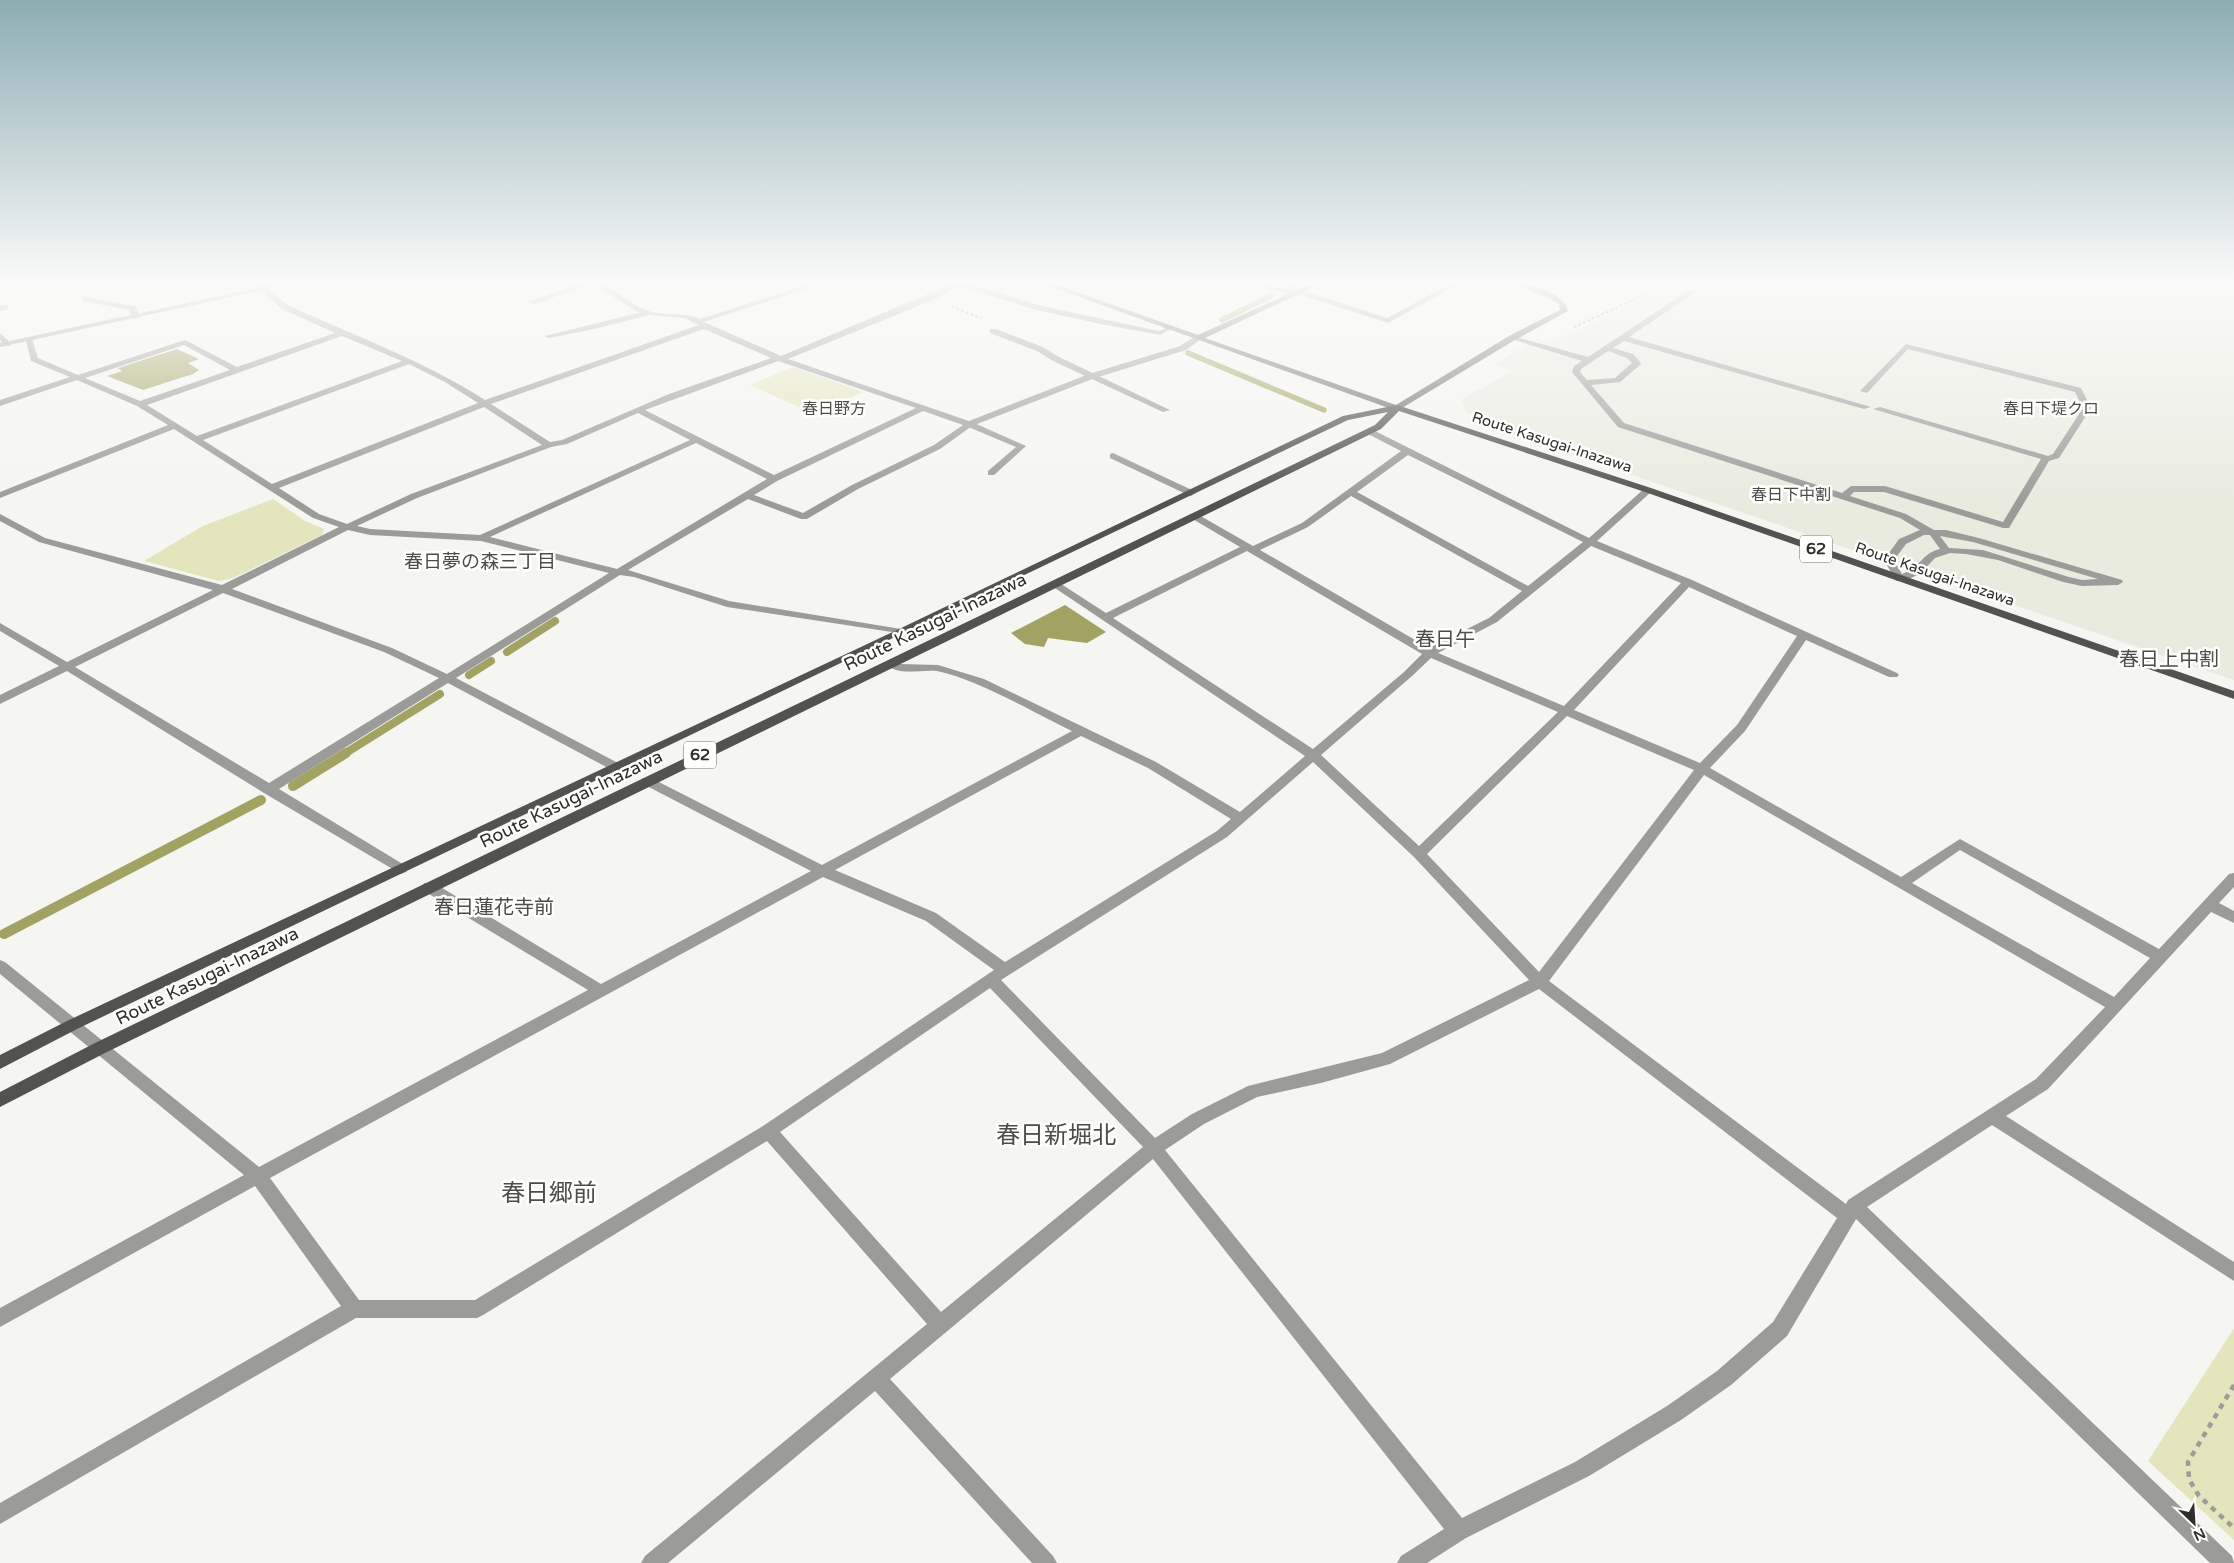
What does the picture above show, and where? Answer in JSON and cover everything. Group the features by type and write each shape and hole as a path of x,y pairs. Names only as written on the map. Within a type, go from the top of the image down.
{"main road":[{"path":"1255,357 1397,408 1481,357"},
{"name":"Route Kasugai-Inazawa","path":"0,1100 102,1047 429,887 1378,427 1397,408"},
{"name":"Route Kasugai-Inazawa","path":"0,1062 72,1025 901,632 1346,418 1397,408 1648,490 2234,695"}],"street":[{"path":"34,357 140,404 316,516 347,527 370,532 481,538 618,572 635,574 727,604 901,632"},
{"path":"0,403 139,357"},
{"path":"213,357 237,370"},
{"path":"140,404 275,357"},
{"path":"399,357 448,380 550,445"},
{"path":"271,488 483,404 610,357"},
{"path":"1055,357 1166,410"},
{"path":"747,495 804,517 856,487 937,447 969,424 1092,376 1154,357"},
{"path":"1577,357 1588,360"},
{"path":"1593,357 1577,368 1576,372 1620,425 1902,516 1933,533 1946,551"},
{"path":"1585,383 1617,380 1637,363 1631,357"},
{"path":"1690,357 1867,407"},
{"path":"1853,403 1896,357"},
{"path":"1877,410 2047,458 2056,456 2087,408 2078,390 1949,357"},
{"path":"0,700 347,527 414,496 550,445 564,442 638,410 779,358 969,424 1022,446 991,473"},
{"path":"195,440 409,361"},
{"path":"268,790 618,572 774,479 923,408"},
{"path":"638,410 774,479"},
{"path":"0,496 174,426"},
{"path":"1369,431 1590,542 1688,582 1893,675"},
{"path":"481,538 696,440"},
{"path":"1105,618 1250,548 1305,524 1407,451"},
{"path":"1113,456 1191,493"},
{"path":"1844,497 1850,489 1885,489 2006,526 2047,458"},
{"path":"0,1514 354,1310 477,1309 769,1131 998,975 1222,834 1408,674 1429,653 1493,620 1590,542 1648,490"},
{"path":"1350,492 1529,591"},
{"path":"1194,516 1429,653 1702,769 2115,1005"},
{"path":"0,517 42,540 223,589 388,650 447,678 616,767"},
{"path":"1923,532 1946,533 1976,540 2118,582 2082,583 1971,550 1946,551 1927,558 1920,570 1900,579 1889,560 1898,544 1907,537 1923,532"},
{"path":"1419,854 1565,712 1688,582"},
{"path":"1054,584 1313,755 1419,854 1540,982 1851,1210 2224,1563"},
{"path":"0,626 401,869"},
{"path":"652,1563 1154,1148 1198,1119 1254,1091 1321,1076 1385,1058 1540,982 1702,769 1741,728 1804,634"},
{"path":"891,663 897,667 938,668 980,682 1152,765 1240,818"},
{"path":"0,1318 258,1176 1081,732"},
{"path":"647,781 823,871 931,917 998,975 1154,1148 1459,1531"},
{"path":"1902,883 1960,844 2160,957"},
{"path":"1408,1563 1459,1531 1582,1469 1674,1413 1724,1378 1780,1329 1851,1210 2042,1084 2234,878"},
{"path":"429,887 601,991"},
{"path":"2209,904 2234,918"},
{"path":"0,966 102,1047 258,1176 354,1310"},
{"path":"1992,1116 2234,1272"},
{"path":"769,1131 940,1325"},
{"path":"876,1378 1046,1563"}],"path":[{"path":"2234,1385 2188,1462 2189,1479 2199,1496 2234,1528"}],"shaded area":[{"path":"152,357 194,357 199,359 188,363 199,370 193,374 143,390 107,376 122,371 118,368"},
{"path":"1506,357 2234,357 2234,680 1503,431 1512,428 1466,413 1462,399 1513,371 1494,364"},
{"path":"793,367 863,392 814,414 750,385"},
{"path":"273,499 305,521 324,529 322,535 233,578 219,581 144,561 203,526"},
{"path":"1065,605 1106,632 1087,643 1048,638 1044,647 1025,644 1011,633"},
{"path":"2234,1328 2234,1540 2148,1461"}],"waterway":[{"path":"1197,357 1324,410"},
{"path":"507,652 555,621"},
{"path":"469,675 491,661"},
{"path":"344,754 440,694"},
{"path":"293,786 346,753"},
{"path":"4,934 261,800"}],"district":[{"name":"春日野方","path":"834,409"},
{"name":"春日下堤クロ","path":"2051,409"},
{"name":"春日下中割","path":"1791,495"},
{"name":"春日夢の森三丁目","path":"480,562"},
{"name":"春日午","path":"1445,640"},
{"name":"春日上中割","path":"2169,660"},
{"name":"春日蓮花寺前","path":"494,908"},
{"name":"春日新堀北","path":"1056,1135"},
{"name":"春日郷前","path":"549,1193"}]}
